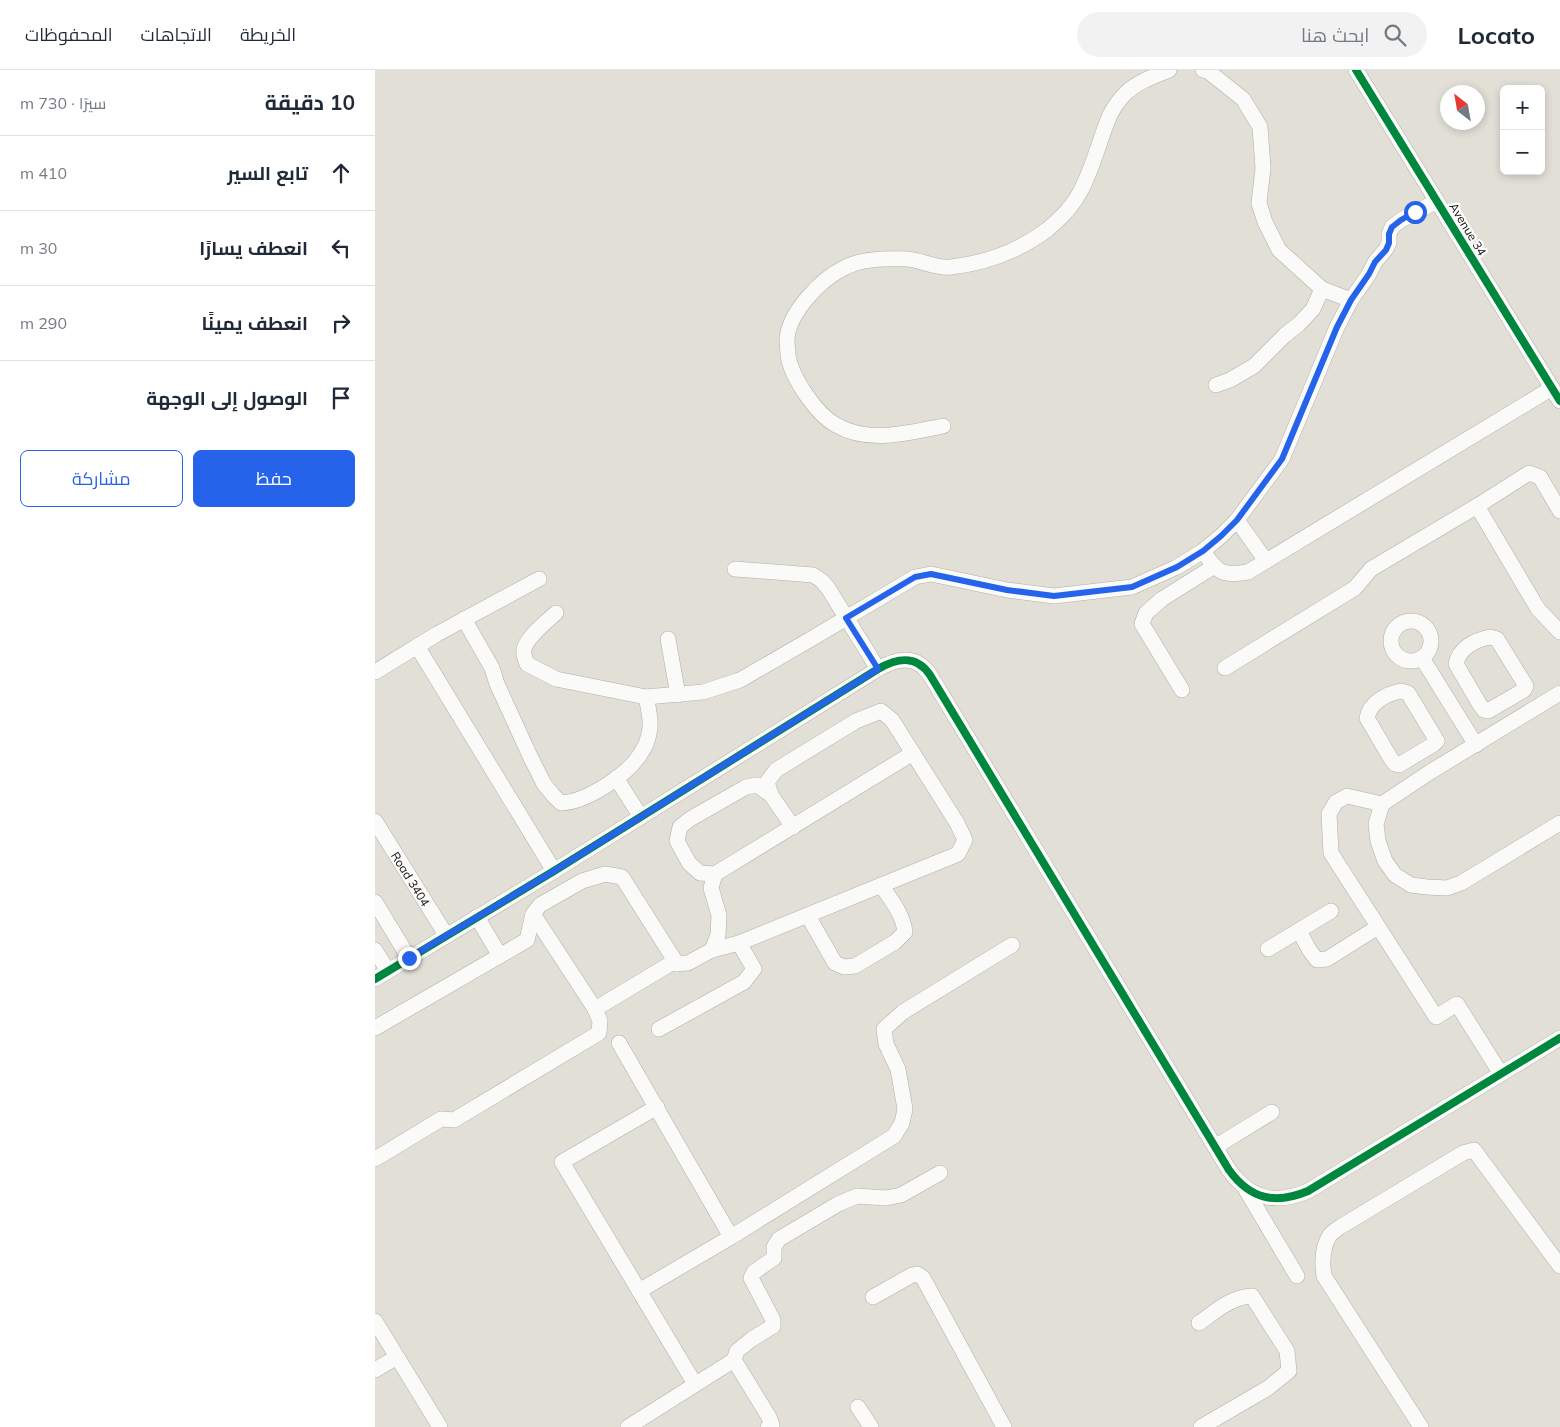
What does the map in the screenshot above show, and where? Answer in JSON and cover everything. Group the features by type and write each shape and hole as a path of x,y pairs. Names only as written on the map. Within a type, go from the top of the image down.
{"street":[{"path":"943,426 875,437 848,432 829,422 796,378 789,360 787,339 801,305 817,288 844,267 871,259 908,259 949,268 993,259 1031,242 1058,221 1080,192 1110,112 1124,94 1148,79 1169,70"},
{"path":"1203,70 1209,72 1243,99 1260,127 1263,168 1259,203 1265,222 1279,250 1322,289 1351,300"},
{"name":"Avenue 34","path":"1356,70 1556,395"},
{"path":"556,612 529,640 524,649 524,657 527,664 556,679 646,697 703,692 740,680 915,577 931,574 1007,590 1054,596 1132,587 1177,567 1203,551 1237,520 1282,459 1337,327 1351,300 1375,262 1386,250 1392,227 1401,220 1437,201"},
{"path":"1217,385 1255,366 1313,309 1322,289"},
{"path":"1203,551 1213,567 1222,572 1231,574 1248,572 1556,395"},
{"path":"1225,668 1355,588 1371,569 1529,473 1540,477 1560,511"},
{"path":"1477,506 1538,609 1560,632"},
{"path":"1237,520 1265,561"},
{"path":"1182,690 1142,624 1146,613 1162,599 1213,567"},
{"path":"735,569 813,575 821,580 829,588 878,669"},
{"path":"375,672 464,619 539,579"},
{"path":"464,619 492,668 497,684 544,784 561,803 570,802 600,789 616,778 641,754 650,726 646,697"},
{"path":"1490,637 1497,639 1526,686 1508,699 1488,711 1484,710 1456,664 1457,656 1462,650 1481,639 1490,637"},
{"path":"668,639 678,694"},
{"path":"417,646 554,871"},
{"path":"1422,658 1476,745"},
{"path":"375,950 381,975 554,871 878,669 897,661 914,661 926,669 1215,1147 1237,1182 1246,1190 1297,1276"},
{"path":"1392,693 1408,693 1437,741 1419,753 1399,765 1395,764 1367,718 1368,710 1392,693"},
{"path":"1560,693 1430,772 1383,804 1376,824 1378,841 1385,861 1395,875 1411,884 1447,888 1461,883 1560,823"},
{"path":"1508,699 1520,718"},
{"path":"595,1010 670,964 688,963 712,950 739,943 958,854 965,840 957,823 892,720 881,711 856,721 776,770 767,782 771,795 793,827"},
{"path":"771,795 757,785 746,787 689,819 680,827 677,841 689,863 700,873 715,874 913,753"},
{"path":"1419,753 1430,772"},
{"path":"616,778 641,817"},
{"path":"1383,804 1347,796 1336,802 1329,814 1331,853 1435,1017 1457,1004 1501,1074"},
{"name":"Road 3404","path":"375,820 446,935"},
{"path":"375,1028 527,940 533,914 540,905 582,881 605,874 622,876 677,964"},
{"path":"712,950 718,934 719,915 711,888 715,874"},
{"path":"808,916 835,963 844,967 855,966 895,942 905,932 899,912 881,885"},
{"path":"375,902 409,958"},
{"path":"1268,949 1331,911"},
{"path":"375,1159 441,1119 454,1120 599,1032 600,1021 595,1010 533,914"},
{"path":"477,917 500,956"},
{"path":"1299,931 1317,960 1327,959 1378,928"},
{"path":"659,1029 744,982 755,969 739,943"},
{"path":"639,1291 895,1136 905,1109 898,1069 885,1044 884,1029 903,1012 1012,945"},
{"path":"1246,1190 1270,1198 1296,1196 1308,1191 1560,1038"},
{"path":"619,1043 731,1237"},
{"path":"657,1107 562,1162 695,1384"},
{"path":"1215,1147 1272,1112"},
{"path":"1421,1427 1324,1276 1322,1262 1330,1235 1463,1152 1473,1150 1560,1266"},
{"path":"628,1427 734,1360 737,1351 773,1326 773,1320 751,1278 754,1272 773,1258 774,1247 779,1239 838,1204 857,1196 886,1198 901,1195 940,1173"},
{"path":"873,1297 912,1274 917,1274 923,1278 1004,1427"},
{"path":"1199,1323 1231,1301 1241,1296 1252,1296 1287,1351 1289,1371 1268,1388 1201,1427"},
{"path":"375,1321 440,1427"},
{"path":"375,1370 397,1357"},
{"path":"734,1360 769,1416 772,1425 768,1427"},
{"path":"858,1407 871,1427"}],"cycle path":[{"path":"1356,70 1560,401"},
{"path":"375,979 554,871 878,669 892,662 906,660 919,664 930,675 1229,1170 1237,1180 1255,1193 1264,1197 1285,1198 1308,1191 1560,1038"}],"route":[{"path":"409,958 554,871 878,669 846,618 915,577 931,574 1007,590 1054,596 1132,587 1177,567 1203,551 1237,520 1282,459 1337,327 1351,300 1375,262 1386,250 1392,227 1415,212"}]}
